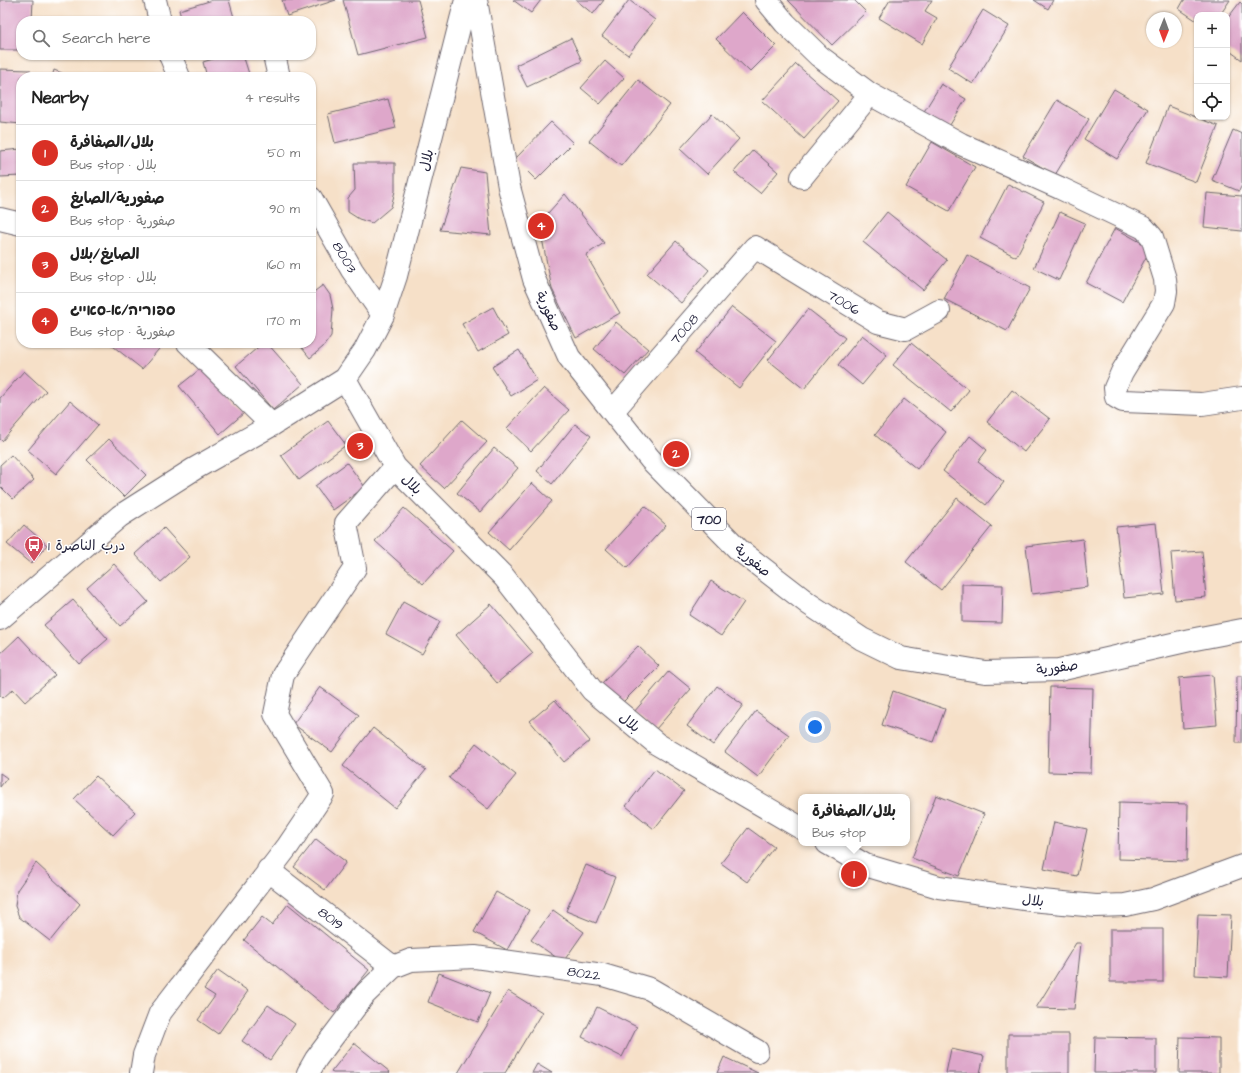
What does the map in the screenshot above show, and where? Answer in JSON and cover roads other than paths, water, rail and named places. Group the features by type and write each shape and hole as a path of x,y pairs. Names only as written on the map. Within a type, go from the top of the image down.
{"street":[{"path":"154,0 159,16"},
{"name":"بلال","path":"466,0 396,276 383,315 365,350 345,379 395,467 504,578 592,690 657,744 798,826"},
{"name":"صفورية","path":"476,0 509,187 534,279 570,357 650,458 740,550 809,604 862,640 901,658 984,672 1059,670 1190,640 1242,630"},
{"path":"766,0 785,23 819,56 870,94 961,144 1060,188 1144,228 1152,237 1165,279 1166,291 1164,303 1122,372 1116,388 1116,397 1123,401 1202,404 1242,398"},
{"path":"172,60 177,72"},
{"path":"275,60 278,72"},
{"path":"802,177 870,94"},
{"name":"8003","path":"316,207 352,270 383,315"},
{"path":"0,219 16,223"},
{"name":"7008","path":"612,411 754,247"},
{"name":"7006","path":"754,247 878,322 906,328 939,310"},
{"path":"193,348 272,425"},
{"path":"0,619 120,516 194,469 272,425 345,379"},
{"path":"141,1073 144,1055 160,1013 268,870 288,846 323,794 275,714 282,675 355,568 346,523 395,467"},
{"name":"بلال","path":"832,846 865,865 939,887 1031,900 1096,906 1125,905 1153,899 1242,866"},
{"name":"8019","path":"268,870 393,967"},
{"name":"8022","path":"393,967 411,960 475,957 603,975 650,989 757,1051"},
{"path":"308,1073 316,1059 365,994 393,967"}],"place":[{"name":"ספוריה/א-סאייג","path":"541,226"},
{"name":"الصايغ/بلال","path":"360,446"},
{"name":"صفورية/الصايغ","path":"676,454"},
{"name":"درب الناصرة 1","path":"34,562"},
{"name":"بلال/الصفافرة","path":"854,874"}]}
